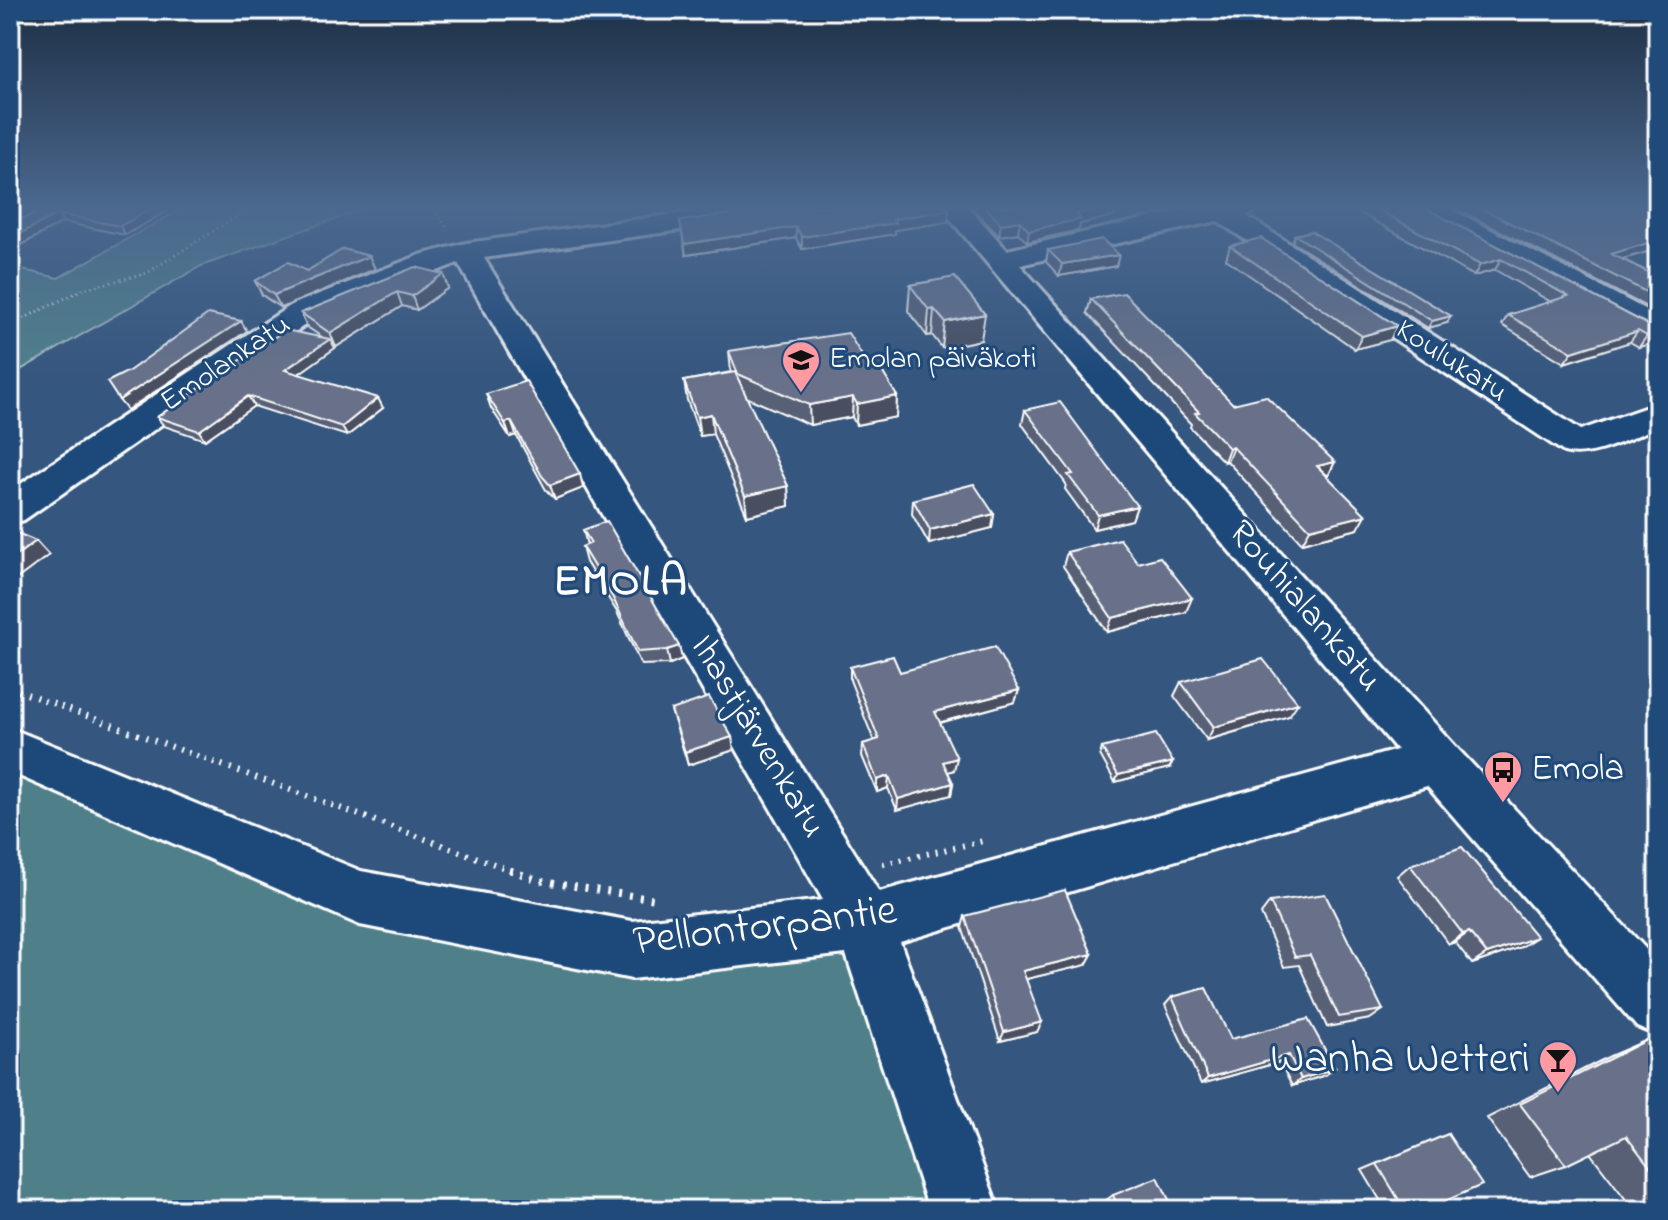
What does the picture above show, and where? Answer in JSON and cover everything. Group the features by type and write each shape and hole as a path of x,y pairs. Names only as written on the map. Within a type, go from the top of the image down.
{"street":[{"name":"Emolankatu","path":"10,510 304,311 425,263"},
{"name":"Ihastjärvenkatu","path":"473,263 831,861 865,924 964,1210"},
{"name":"Rouhialankatu","path":"1004,263 1437,761 1658,1006"},
{"name":"Koulukatu","path":"1308,263 1577,444 1658,414"},
{"path":"1532,263 1658,329"},
{"name":"Pellontorpantie","path":"10,749 360,898 632,950 865,924 1437,761"}],"path":[{"path":"10,325 84,289 147,273 163,263"},
{"path":"10,688 540,881 665,901"}],"green space":[{"path":"85,263 210,263 10,376 10,267 58,278"},
{"path":"10,749 360,898 632,950 865,924 964,1210 10,1210"}],"building":[{"path":"286,263 307,271 320,263 352,263 274,295 255,281"},
{"path":"1255,263 1300,263 1397,326 1362,336"},
{"path":"1339,263 1364,263 1451,316 1432,321"},
{"path":"1508,263 1530,263 1658,328 1658,333 1647,336 1638,331 1572,352 1508,315 1568,296"},
{"path":"1589,263 1629,263 1658,277 1658,298"},
{"path":"415,267 443,274 412,296 397,292 330,333 301,313"},
{"path":"955,277 985,314 945,322 934,309 929,310 910,285"},
{"path":"1124,293 1233,404 1266,396 1335,462 1317,466 1366,515 1310,529 1233,447 1229,448 1195,413 1199,412 1091,299"},
{"path":"208,314 241,321 119,400 107,382 129,371"},
{"path":"285,330 330,339 285,370 378,398 342,427 248,396 199,431 157,417"},
{"path":"848,333 871,370 880,368 897,396 857,404 853,397 809,405 738,374 729,351"},
{"path":"735,372 788,486 745,496 711,414 697,417 684,381"},
{"path":"526,381 580,474 550,485 511,421 505,423 486,394"},
{"path":"1060,402 1137,506 1098,515 1068,475 1073,474 1025,410"},
{"path":"974,484 994,514 930,530 913,500"},
{"path":"607,521 679,646 638,652 613,598 582,547 591,543 583,530"},
{"path":"10,530 36,541 10,560"},
{"path":"1120,539 1138,563 1160,557 1192,598 1112,618 1067,552"},
{"path":"995,647 1019,690 935,712 957,758 943,762 953,783 898,799 889,776 877,780 863,744 879,739 850,667 893,656 900,672"},
{"path":"1263,659 1298,703 1214,727 1181,682"},
{"path":"709,697 732,737 685,752 671,710"},
{"path":"1156,734 1173,762 1118,775 1102,748"},
{"path":"1462,847 1537,937 1487,954 1469,932 1463,934 1410,865"},
{"path":"1065,890 1092,954 1023,971 1042,1022 1004,1032 965,916"},
{"path":"1325,894 1383,1010 1339,1017 1310,955 1295,957 1270,902"},
{"path":"1206,988 1231,1039 1308,1019 1335,1068 1301,1079 1289,1055 1208,1078 1172,997"},
{"path":"1647,1040 1658,1052 1658,1177 1626,1136 1566,1165 1520,1104"},
{"path":"1448,1134 1482,1185 1425,1210 1405,1210 1377,1164"},
{"path":"1158,1177 1174,1210 1119,1210 1113,1195"}],"place":[{"name":"Emolan päiväkoti","path":"801,394"},
{"name":"Emola","path":"1503,804"},
{"name":"Wanha Wetteri","path":"1558,1094"}],"district":[{"name":"EMOLA","path":"621,583"}]}
